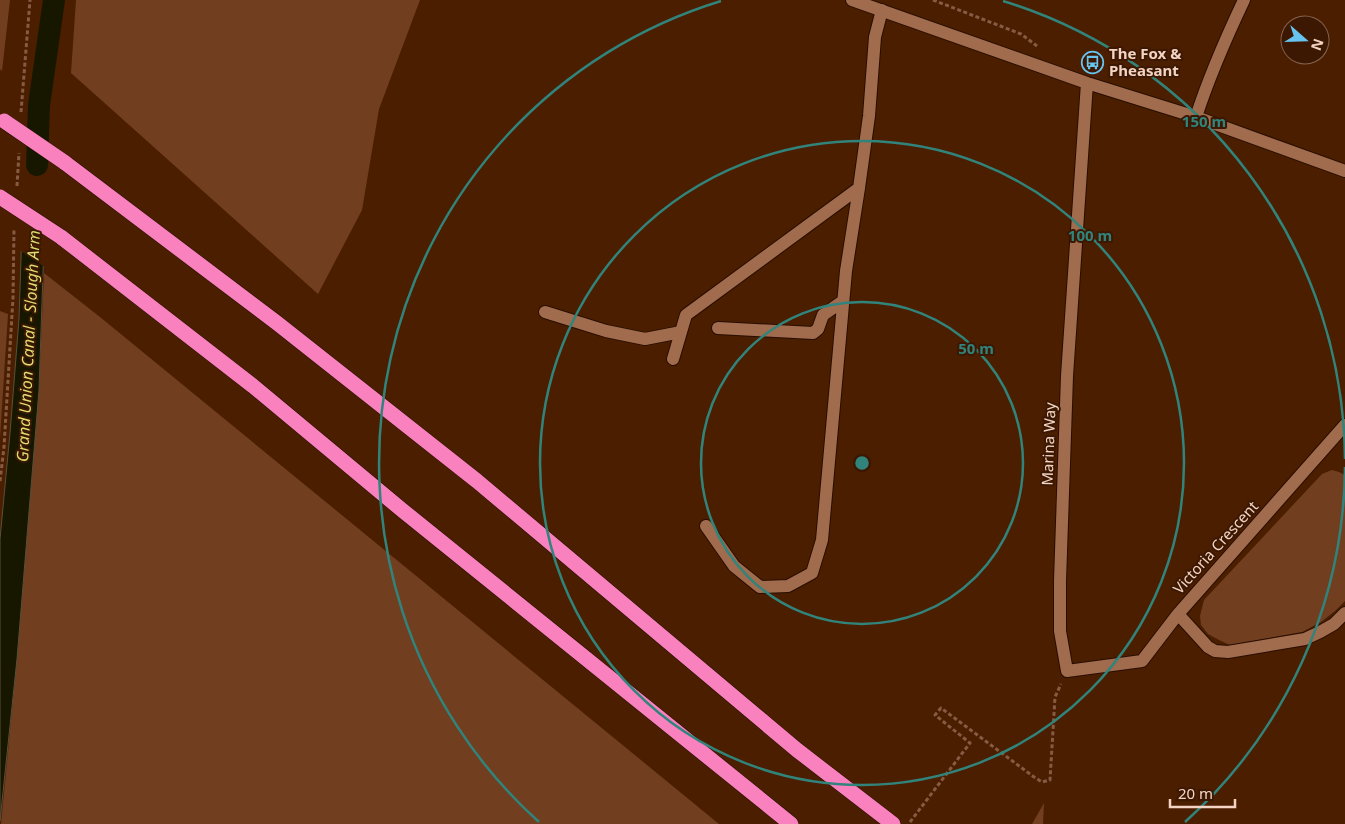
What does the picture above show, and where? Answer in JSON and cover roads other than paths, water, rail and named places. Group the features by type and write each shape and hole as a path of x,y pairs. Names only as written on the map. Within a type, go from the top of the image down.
{"highway":[{"path":"2,119 64,162 277,323 469,475 797,750 894,824"},
{"path":"0,197 61,237 253,386 402,510 791,824"}],"street":[{"path":"852,0 1087,83 1196,117 1345,171"},
{"path":"1196,117 1206,86 1244,0"},
{"path":"706,526 734,566 760,587 788,586 812,573 822,540 846,272 869,116 875,37 882,10"},
{"name":"Marina Way","path":"1087,83 1067,376 1060,562 1060,630 1067,671 1142,661 1178,614"},
{"path":"673,359 686,315 859,188"},
{"path":"718,328 813,333 818,329 823,315 843,302"},
{"path":"545,312 606,331 645,339 681,332"},
{"name":"Victoria Crescent","path":"1345,425 1178,614 1208,646 1215,650 1228,652 1305,639 1334,624 1345,613"}],"water":[{"path":"25,139 47,155 39,390 17,659 0,821 0,539 19,319"}],"waterway":[{"name":"Grand Union Canal - Slough Arm","path":"37,165 39,105 54,0"}],"place":[{"name":"The Fox & Pheasant","path":"1093,62"}]}
